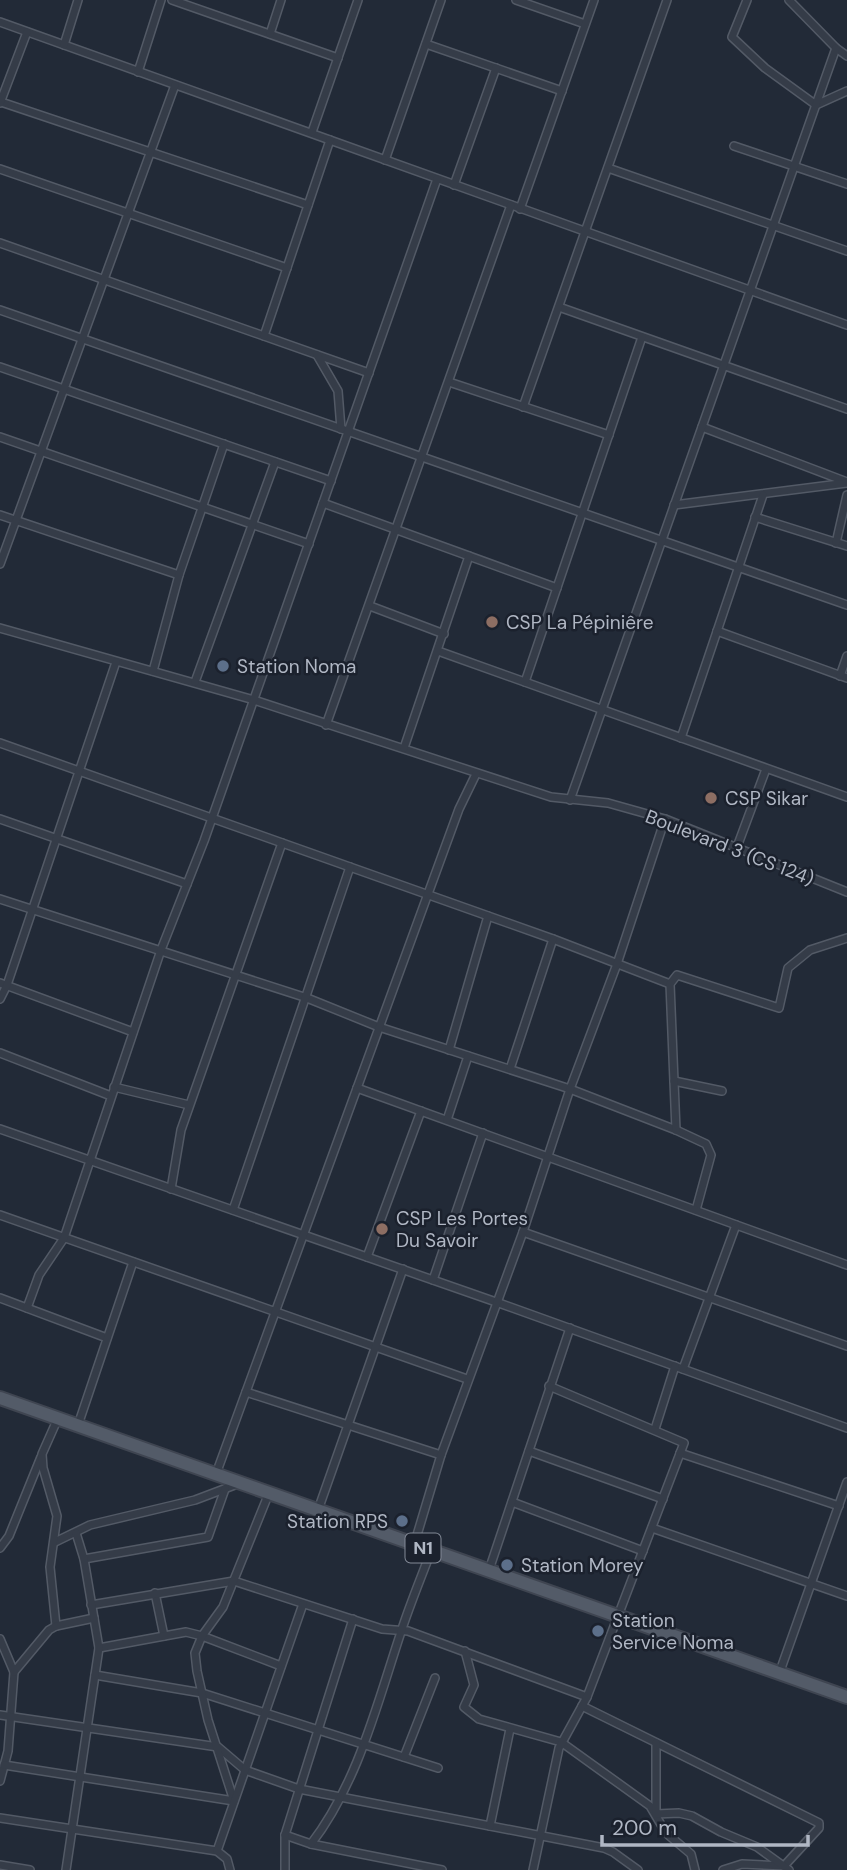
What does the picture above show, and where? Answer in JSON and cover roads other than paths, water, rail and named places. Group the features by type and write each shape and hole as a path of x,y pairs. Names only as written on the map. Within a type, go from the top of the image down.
{"main road":[{"name":"N1","path":"0,1398 847,1698"}],"street":[{"path":"64,45 78,0"},
{"path":"138,72 161,0"},
{"path":"172,0 338,58"},
{"path":"270,34 281,0"},
{"path":"312,132 358,0"},
{"path":"385,160 441,0"},
{"path":"516,0 586,24"},
{"path":"520,209 594,0"},
{"path":"523,407 667,0"},
{"path":"747,0 732,37 765,68 816,105"},
{"path":"789,0 847,56"},
{"path":"0,22 847,325"},
{"path":"27,32 0,103 308,205"},
{"path":"426,44 562,91"},
{"path":"570,800 836,48"},
{"path":"454,185 496,68"},
{"path":"0,564 175,85"},
{"path":"816,105 847,91"},
{"path":"264,336 330,140"},
{"path":"734,146 847,184"},
{"path":"608,168 847,251"},
{"path":"0,169 287,268"},
{"path":"27,1308 39,1275 64,1238 161,950 212,818 331,481 345,430 369,373 438,179"},
{"path":"326,725 511,205"},
{"path":"0,243 369,373"},
{"path":"559,307 847,409"},
{"path":"0,310 847,605"},
{"path":"525,682 642,337"},
{"path":"316,355 338,391 345,430"},
{"path":"0,367 331,481"},
{"path":"449,382 609,435"},
{"path":"702,427 847,483"},
{"path":"0,437 309,544"},
{"path":"153,671 179,575 223,444"},
{"path":"195,682 275,462"},
{"path":"674,505 847,483"},
{"path":"681,738 763,495"},
{"path":"836,543 847,495"},
{"path":"323,503 557,588"},
{"path":"0,515 179,575"},
{"path":"755,517 847,546"},
{"path":"404,748 469,556"},
{"path":"370,606 444,634"},
{"name":"Boulevard 3 (CS 124)","path":"0,628 254,700 551,797 607,803 664,819 847,892"},
{"path":"717,631 844,677 847,656"},
{"path":"438,651 847,797"},
{"path":"0,999 33,910 116,662"},
{"path":"0,743 553,939 670,984"},
{"path":"737,847 765,769"},
{"path":"216,1474 427,895 459,809 476,774"},
{"path":"0,819 187,884"},
{"path":"414,1545 467,1379 523,1232 570,1089 617,964 664,819"},
{"path":"171,1189 179,1138 189,1105 282,843"},
{"path":"233,1210 350,867"},
{"path":"0,899 307,998 379,1027 570,1089 676,1130 706,1144 710,1151 696,1210"},
{"path":"449,1050 488,916"},
{"path":"676,1130 670,984 677,975 779,1008 788,968 810,950 847,938"},
{"path":"510,1069 553,939"},
{"path":"4,984 133,1032"},
{"path":"0,1052 111,1096"},
{"path":"447,1120 468,1056"},
{"path":"674,1081 722,1091"},
{"path":"114,1087 189,1105"},
{"path":"357,1088 847,1265"},
{"path":"367,1257 421,1111"},
{"path":"0,1129 847,1427"},
{"path":"433,1280 484,1133"},
{"path":"0,1215 467,1379"},
{"path":"654,1429 736,1225"},
{"path":"523,1232 847,1346"},
{"path":"78,1425 133,1262"},
{"path":"318,1510 403,1269"},
{"path":"0,1298 107,1338"},
{"path":"489,1570 570,1328"},
{"path":"533,1870 561,1742 587,1697 684,1443 549,1386"},
{"path":"246,1392 441,1455"},
{"path":"0,1548 9,1536 58,1419"},
{"path":"529,1451 663,1499"},
{"path":"680,1453 839,1506"},
{"path":"42,1454 43,1468 57,1516 50,1567 56,1626"},
{"path":"55,1542 90,1525 195,1500 240,1482"},
{"path":"779,1674 847,1482"},
{"path":"84,1559 208,1537 225,1489"},
{"path":"234,1801 195,1660 202,1636 223,1607 269,1493"},
{"path":"512,1502 643,1551"},
{"path":"652,1528 847,1596"},
{"path":"66,1870 99,1648 84,1559 76,1533"},
{"path":"311,1844 341,1797 363,1744 431,1551"},
{"path":"91,1605 234,1581 382,1629 401,1630 465,1651 587,1697"},
{"path":"155,1593 163,1636"},
{"path":"217,1851 303,1604"},
{"path":"14,1672 43,1635 56,1626 94,1618"},
{"path":"285,1870 285,1835 353,1619"},
{"path":"99,1648 186,1633 202,1636 281,1666"},
{"path":"0,1639 14,1672 8,1751 0,1781"},
{"path":"465,1651 474,1685 464,1707 479,1719 561,1742 650,1806 666,1833 691,1854 695,1870"},
{"path":"95,1675 202,1693 438,1768"},
{"path":"404,1757 435,1678"},
{"path":"582,1706 818,1821 819,1828 786,1868"},
{"path":"0,1715 218,1746 245,1770 299,1789 604,1848 638,1870"},
{"path":"490,1826 510,1729"},
{"path":"656,1743 656,1814"},
{"path":"4,1765 234,1801"},
{"path":"656,1814 679,1813 692,1816 757,1847 786,1868"},
{"path":"0,1818 217,1851 227,1859 230,1870"},
{"path":"285,1835 311,1844 442,1870"},
{"path":"723,1870 742,1864 786,1868"},
{"path":"0,1865 30,1870"}],"place":[{"name":"CSP La Pépiniêre","path":"492,622"},
{"name":"Station Noma","path":"223,666"},
{"name":"CSP Sikar","path":"711,798"},
{"name":"CSP Les Portes Du Savoir","path":"382,1229"},
{"name":"Station RPS","path":"402,1521"},
{"name":"Station Morey","path":"507,1565"},
{"name":"Station Service Noma","path":"598,1631"}]}
